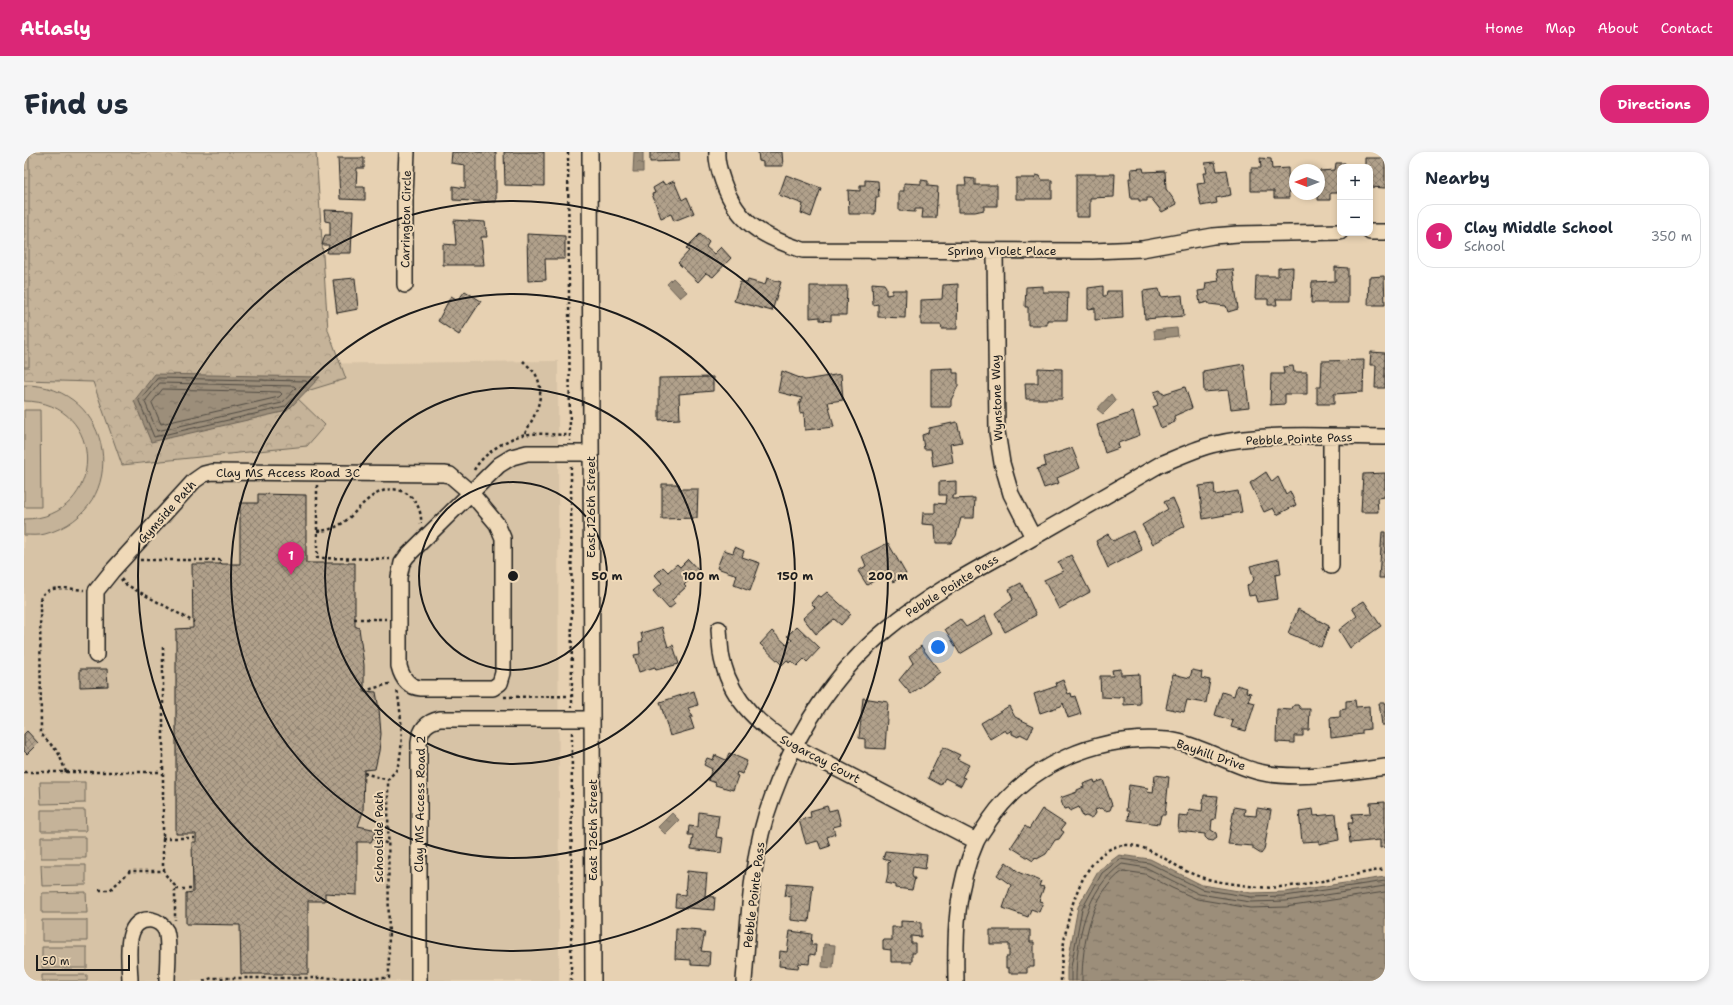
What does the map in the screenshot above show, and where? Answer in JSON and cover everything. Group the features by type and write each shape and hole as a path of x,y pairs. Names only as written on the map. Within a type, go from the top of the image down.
{"street":[{"name":"Carrington Circle","path":"405,285 405,196 408,152"},
{"name":"East 126th Street","path":"590,152 593,981"},
{"name":"Spring Violet Place","path":"717,152 720,174 729,198 743,217 757,230 777,241 804,250 1135,250 1238,234 1337,232"},
{"path":"1373,232 1385,232"},
{"name":"Wynstone Way","path":"995,251 997,432 1002,463 1012,494 1033,538"},
{"path":"1331,437 1331,566"},
{"name":"Pebble Pointe Pass","path":"744,981 752,894 762,831 771,799 803,732 830,690 851,663 886,629 911,610 955,582 1159,465 1183,455 1211,445 1268,438 1385,437"},
{"path":"471,493 499,465 519,454 591,453"},
{"name":"Clay MS Access Road 3C","path":"96,591 112,571 194,481 207,473 450,475 471,493 481,507 497,524 503,538 502,678 500,683 493,688 416,688 406,682 399,666 400,570 407,556 471,493"},
{"path":"96,591 96,655"},
{"name":"Sugarcay Court","path":"720,630 723,663 735,694 752,715 770,732 795,747 976,840"},
{"name":"Clay MS Access Road 2","path":"419,981 419,743 421,731 429,723 440,719 592,719"},
{"name":"Bayhill Drive","path":"956,981 958,904 964,875 976,840 1006,800 1022,785 1061,758 1102,744 1125,741 1169,740 1257,771 1274,775 1327,774 1385,767"},
{"path":"130,981 130,933 135,925 146,920 159,923 166,932 167,981"}],"path":[{"path":"568,152 569,434 571,453 573,719 571,981"},
{"path":"523,361 536,374 540,396 533,419 523,435"},
{"path":"317,482 317,558 393,560 391,565"},
{"path":"317,531 338,527 347,522 373,496 380,492 395,490 406,492 416,501 421,515 420,528"},
{"name":"Gymside Path","path":"141,554 136,560 221,560 221,564"},
{"path":"121,577 121,581 125,584 194,622"},
{"path":"66,772 58,752 41,734 40,600 44,593 53,589 96,591"},
{"path":"354,619 389,619 389,626"},
{"path":"163,647 162,838 164,871 176,889 175,921"},
{"name":"Schoolside Path","path":"203,981 212,978 389,978 388,780 398,767 400,747 400,707 392,677"},
{"path":"364,691 394,682"},
{"path":"24,772 162,772"},
{"path":"364,773 388,780"},
{"path":"373,837 388,844"},
{"path":"162,838 196,838"},
{"path":"1061,981 1062,954 1065,935 1079,884 1095,862 1112,849 1121,847 1138,847 1189,872 1210,880 1279,888 1385,869"},
{"path":"99,890 110,890 130,871 164,871"},
{"path":"176,889 192,889"}],"shaded area":[{"path":"558,361 559,981 24,981 24,367"}],"green space":[{"path":"24,152 316,152 328,330 346,379 294,395 325,425 307,446 122,465 93,382 24,380"},
{"path":"24,152 29,152 29,367 24,367"},
{"path":"24,385 55,390 78,404 94,425 102,450 101,476 92,500 73,521 40,535 24,535 24,519 51,514 71,501 83,482 87,460 83,438 71,419 52,406 24,401"},
{"path":"24,410 40,410 41,507 24,507"},
{"path":"40,782 85,782 85,803 41,804"},
{"path":"41,810 85,810 86,831 41,831"},
{"path":"41,837 86,837 86,858 41,858"},
{"path":"41,865 86,865 86,885 42,886"},
{"path":"86,892 87,913 42,913 42,893"},
{"path":"42,920 87,920 87,941 42,941"},
{"path":"42,947 87,947 87,968 42,968"},
{"path":"42,975 87,975 87,981 42,981"}],"water":[{"path":"634,152 643,152 643,172 633,172"},
{"path":"673,278 687,292 680,298 667,284"},
{"path":"1177,328 1178,336 1155,339 1154,330"},
{"path":"155,374 320,377 287,411 151,442 134,401"},
{"path":"1111,394 1116,401 1103,414 1097,409"},
{"path":"672,813 679,820 665,834 658,827"},
{"path":"1119,855 1150,859 1202,885 1251,893 1285,892 1385,877 1385,981 1067,981 1067,967 1078,907 1099,870"},
{"path":"824,944 835,945 833,968 822,967"}],"building":[{"path":"452,152 496,152 496,202 453,200 453,186 465,188 465,165 451,163"},
{"path":"504,152 544,152 544,186 505,185"},
{"path":"650,152 679,152 679,161 650,162"},
{"path":"758,152 782,152 783,166 763,166 763,162 759,161"},
{"path":"338,158 364,158 364,168 357,168 356,187 365,187 365,200 340,199"},
{"path":"1260,158 1271,159 1272,169 1288,168 1289,198 1274,198 1274,191 1251,191 1251,168 1261,168"},
{"path":"1365,158 1385,158 1385,188 1373,187 1373,164 1365,164"},
{"path":"1215,162 1217,171 1227,170 1231,195 1216,198 1217,203 1201,206 1197,184 1205,183 1203,173 1207,173 1205,163"},
{"path":"1336,163 1345,163 1337,164 1337,193 1330,193 1330,200 1325,200 1325,171 1335,170"},
{"path":"1143,168 1144,172 1165,171 1166,189 1177,204 1162,212 1151,198 1147,198 1147,201 1131,199 1129,178 1132,178 1131,169"},
{"path":"1076,174 1115,174 1114,197 1090,198 1090,217 1076,217"},
{"path":"786,175 821,188 811,217 801,213 803,204 779,195"},
{"path":"1036,175 1040,176 1042,180 1052,180 1052,199 1016,199 1016,178 1034,178"},
{"path":"965,178 975,179 975,185 997,185 997,206 984,206 984,210 975,212 958,212 958,185 966,185"},
{"path":"865,180 878,181 879,197 876,197 875,214 849,214 848,190 860,191 860,185 865,185"},
{"path":"921,180 928,181 928,186 938,187 936,218 922,218 923,209 915,209 915,212 899,211 899,191 904,191 904,183 921,184"},
{"path":"674,181 682,200 687,197 694,213 674,221 671,214 661,218 652,194 655,193 653,188 663,182 665,185"},
{"path":"324,210 353,211 351,253 327,253 329,245 322,245 325,235 330,235 330,222 325,221"},
{"path":"454,220 485,222 487,237 481,237 484,265 443,265 443,244 456,245"},
{"path":"527,234 565,236 565,259 545,259 546,280 528,281"},
{"path":"700,234 709,242 706,247 714,254 721,247 731,258 713,277 706,273 698,282 678,263 689,251 686,248"},
{"path":"1293,267 1292,299 1276,299 1277,305 1268,305 1268,299 1255,299 1256,276 1278,276 1278,268"},
{"path":"1335,267 1348,268 1348,303 1311,303 1312,282 1335,281"},
{"path":"1233,269 1238,309 1228,312 1226,306 1209,304 1208,302 1200,304 1198,291 1205,290 1206,283 1219,281 1217,270"},
{"path":"1384,276 1385,305 1368,305 1369,277"},
{"path":"355,278 358,309 337,313 333,280"},
{"path":"767,278 781,282 772,311 734,301 740,282 747,283 748,280 765,285"},
{"path":"872,283 884,284 886,287 886,295 892,294 892,290 906,290 905,318 878,317 878,304 873,305"},
{"path":"958,284 957,329 942,329 941,325 921,325 921,300 942,299 943,285"},
{"path":"810,286 847,286 846,315 831,315 831,321 820,320 820,317 810,318"},
{"path":"1043,286 1043,292 1068,292 1067,320 1047,320 1047,325 1028,325 1028,307 1025,307 1026,287"},
{"path":"1103,286 1103,296 1106,296 1107,291 1122,291 1123,318 1095,320 1095,308 1088,309 1088,288"},
{"path":"1159,289 1161,297 1182,295 1184,316 1145,319 1143,291"},
{"path":"465,291 481,301 459,335 438,321 451,296 458,300"},
{"path":"1371,352 1385,353 1385,388 1375,388 1376,365 1370,365"},
{"path":"1364,360 1363,392 1334,394 1334,404 1317,404 1317,387 1321,387 1322,361"},
{"path":"1244,364 1249,407 1231,409 1228,390 1204,392 1203,371"},
{"path":"1293,366 1294,372 1307,372 1307,394 1285,394 1285,404 1270,405 1271,374 1284,374 1283,367"},
{"path":"953,368 953,373 958,373 958,386 951,400 951,407 931,407 931,369"},
{"path":"1038,368 1062,369 1062,399 1026,399 1025,383 1038,383"},
{"path":"782,371 805,380 841,374 843,400 828,402 834,427 805,430 804,412 800,413 799,404 802,398 778,392"},
{"path":"713,377 713,391 679,394 680,419 659,420 659,378"},
{"path":"1185,387 1192,408 1174,416 1175,422 1161,428 1153,407 1158,405 1154,392 1160,390 1163,394"},
{"path":"1133,412 1140,435 1118,443 1119,448 1105,453 1097,425"},
{"path":"957,422 962,442 950,444 953,462 933,466 931,449 924,449 922,435 928,433 929,428"},
{"path":"1072,448 1080,468 1057,478 1059,483 1044,488 1037,469 1046,466 1044,457"},
{"path":"1266,472 1272,482 1278,477 1286,494 1290,491 1296,505 1277,515 1273,508 1264,512 1250,483"},
{"path":"1385,473 1385,497 1377,498 1378,512 1361,512 1363,474"},
{"path":"956,481 956,495 952,495 952,499 975,498 974,518 961,518 956,536 951,543 936,543 935,525 922,524 923,513 935,513 935,503 945,504 946,495 939,495 939,482"},
{"path":"662,484 679,484 679,489 698,489 697,518 662,519"},
{"path":"1214,484 1215,495 1238,491 1242,512 1203,519 1199,486"},
{"path":"258,494 306,495 306,563 355,563 355,626 359,628 364,665 364,691 376,692 379,709 381,734 379,751 375,769 364,770 363,812 358,826 377,830 371,842 357,842 357,895 325,893 325,901 308,901 308,974 241,974 240,925 186,924 186,893 193,892 192,842 196,842 196,834 176,834 176,629 193,628 192,564 240,564 240,503 258,503"},
{"path":"1173,498 1185,526 1153,544 1142,525 1168,509 1164,502"},
{"path":"1133,531 1142,550 1108,568 1096,541 1108,534 1113,541"},
{"path":"1382,532 1385,532 1385,578 1379,578"},
{"path":"888,543 906,574 893,582 887,573 867,585 858,571 866,566 862,556"},
{"path":"735,547 744,551 742,557 760,563 750,591 734,585 737,575 717,568 724,550 733,553"},
{"path":"1071,555 1090,592 1059,609 1044,580 1063,571 1058,562"},
{"path":"688,559 699,571 684,585 686,587 672,600 675,604 669,609 653,591 662,583 655,575 663,567 668,572 677,564 680,567"},
{"path":"1279,559 1281,574 1275,575 1278,599 1257,602 1255,595 1249,596 1247,586 1254,580 1250,566"},
{"path":"1021,583 1036,615 1005,632 995,613 1013,600 1009,589"},
{"path":"827,592 851,614 841,625 834,619 816,634 803,618 815,607 811,603 818,595 821,597"},
{"path":"1364,601 1381,626 1350,648 1339,630 1357,616 1352,608"},
{"path":"1298,609 1329,626 1321,647 1288,633"},
{"path":"985,616 993,634 960,654 945,629 960,619 966,627"},
{"path":"797,626 820,648 807,662 804,659 797,666 791,661 789,663 787,660 782,665 760,644 772,631 787,645 792,640 787,636"},
{"path":"662,627 668,647 673,645 679,664 656,670 655,667 639,672 634,655 640,654 639,642 643,641 641,633"},
{"path":"921,646 940,672 911,694 899,680 913,663 909,656"},
{"path":"80,669 107,669 108,686 80,687"},
{"path":"1121,669 1121,675 1139,674 1140,704 1124,705 1124,696 1119,698 1101,697 1100,676 1113,676 1112,670"},
{"path":"1192,670 1202,672 1201,678 1210,680 1206,703 1187,700 1184,712 1166,708 1173,674 1190,678"},
{"path":"1063,680 1068,694 1071,693 1072,697 1075,696 1081,714 1068,718 1063,703 1061,706 1040,713 1034,694 1057,686 1056,683"},
{"path":"1237,685 1247,688 1246,692 1251,693 1248,701 1255,703 1246,731 1231,727 1233,721 1215,715 1222,692 1234,696"},
{"path":"694,691 698,705 688,708 693,717 690,717 694,729 670,736 660,702"},
{"path":"863,698 888,702 885,749 865,748 865,739 859,738"},
{"path":"1355,700 1356,707 1369,706 1370,729 1362,730 1362,734 1331,738 1330,718 1340,717 1340,710 1346,709 1346,701"},
{"path":"1379,703 1385,703 1385,725 1382,725"},
{"path":"1294,705 1298,705 1301,709 1310,709 1309,730 1303,730 1303,736 1294,736 1294,743 1276,742 1277,709 1291,710"},
{"path":"1009,706 1015,717 1034,726 1028,738 1020,734 1018,737 1012,734 1012,730 1007,733 1005,730 990,739 981,723"},
{"path":"27,731 38,743 27,754 24,751 24,734"},
{"path":"943,747 960,755 957,759 969,765 962,777 965,778 961,786 945,778 941,785 928,778"},
{"path":"729,753 747,761 742,774 737,772 736,775 738,776 733,790 715,785 716,783 708,780 712,769 704,765 707,758 713,760 715,755 726,760"},
{"path":"1155,775 1169,777 1165,815 1161,815 1159,824 1128,820 1129,811 1126,811 1129,785 1148,788 1147,792 1153,793"},
{"path":"1094,780 1095,783 1103,780 1112,805 1110,810 1105,811 1101,808 1095,810 1096,813 1090,818 1086,816 1083,817 1079,807 1070,811 1069,808 1064,809 1060,798 1077,792 1077,790 1084,787 1083,784"},
{"path":"1204,795 1218,796 1215,819 1212,820 1211,830 1216,833 1217,838 1213,841 1208,840 1205,837 1205,834 1178,831 1179,815 1188,816 1189,809 1202,811"},
{"path":"1385,802 1385,847 1380,848 1380,840 1350,843 1348,823 1353,823 1352,814 1371,813 1370,803"},
{"path":"827,806 829,811 837,809 841,825 833,827 835,834 827,837 830,846 821,849 818,841 806,844 799,820 811,817 810,811"},
{"path":"1234,807 1245,809 1244,815 1256,816 1257,808 1271,810 1264,850 1261,854 1253,849 1253,846 1228,844"},
{"path":"1042,809 1065,824 1061,830 1064,832 1059,839 1055,840 1046,854 1037,859 1035,857 1033,861 1011,847 1025,826 1029,829"},
{"path":"1313,809 1314,816 1336,814 1339,840 1319,844 1319,841 1302,842 1299,811"},
{"path":"699,812 719,815 716,837 723,838 721,853 691,849 693,835 688,835 689,826 698,827"},
{"path":"885,851 927,855 925,869 913,867 912,874 913,878 915,878 912,890 896,888 896,885 886,883 888,863 890,861 883,859"},
{"path":"1006,862 1020,873 1041,881 1039,886 1044,887 1039,901 1043,902 1039,912 1031,909 1028,917 1003,908 1011,885 997,875"},
{"path":"687,871 707,873 705,896 715,897 714,910 675,907 676,894 685,895"},
{"path":"787,883 813,885 809,922 791,920 791,897 785,896"},
{"path":"901,921 921,922 921,937 911,936 911,943 915,943 915,953 912,953 912,962 891,962 891,950 883,949 883,940 892,940 892,927 901,927"},
{"path":"676,928 701,930 701,932 705,932 701,951 710,952 709,966 691,965 691,960 675,959"},
{"path":"990,930 1030,930 1030,942 1034,942 1034,967 1027,967 1027,973 1009,973 1009,968 1006,968 1006,957 1009,957 1009,944 990,944"},
{"path":"790,931 812,934 811,945 816,945 815,955 810,954 809,964 799,963 798,968 779,966 780,951 787,952"}],"place":[{"name":"Clay Middle School","path":"291,575"}]}
